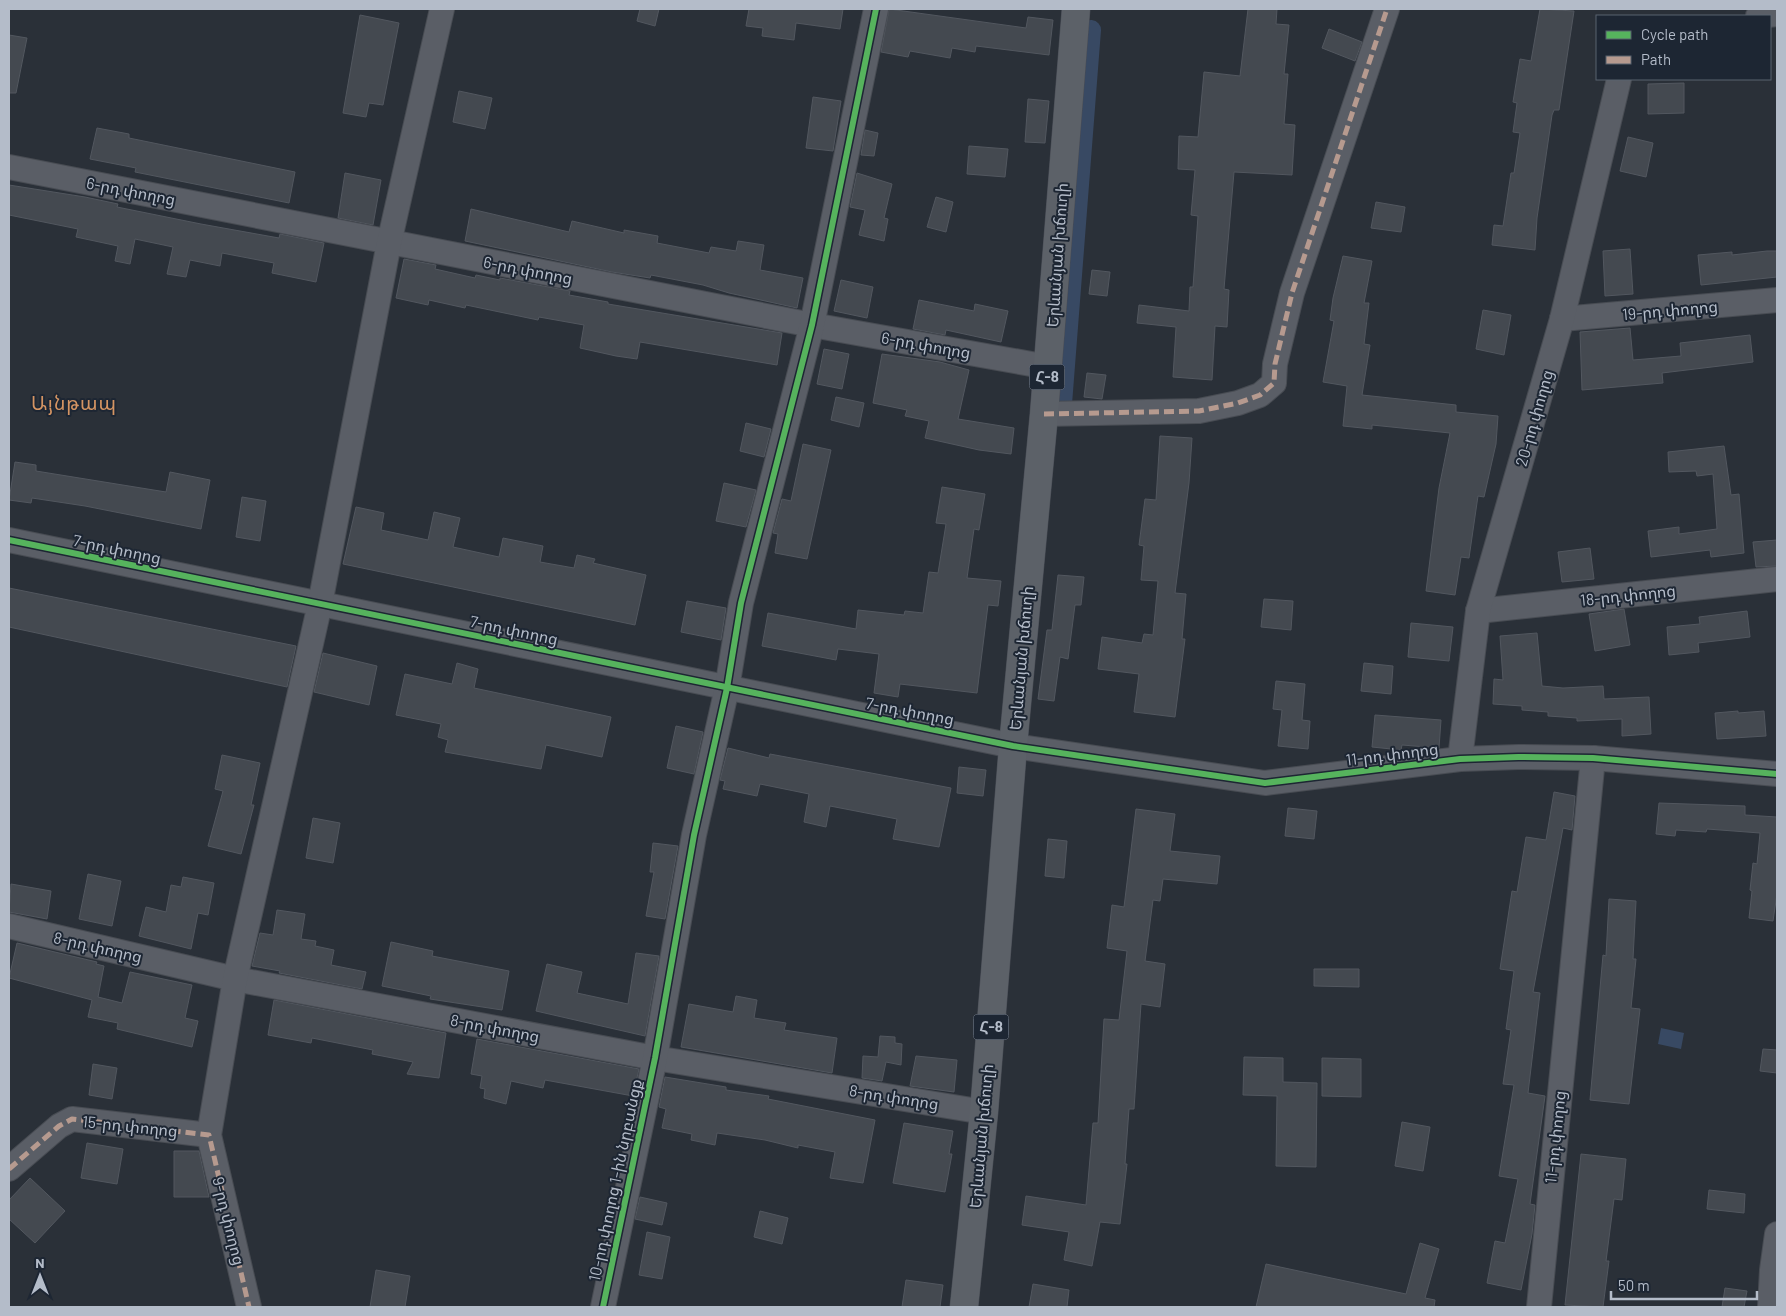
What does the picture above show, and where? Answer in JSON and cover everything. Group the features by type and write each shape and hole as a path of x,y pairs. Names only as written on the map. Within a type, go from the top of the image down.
{"main road":[{"name":"Երևանյան խճուղի","path":"964,1307 984,1112 1013,746 1048,367 1076,9"}],"street":[{"path":"209,1135 235,979 320,604 389,242 442,9"},
{"name":"10-րդ փողոց 1-ին նրբանցք","path":"603,1307 655,1058 694,835 727,688 741,603 812,325 876,9"},
{"path":"1044,414 1199,411 1238,403 1260,395 1274,383 1275,364 1292,293 1387,9"},
{"name":"20-րդ փողոց","path":"1460,759 1478,611 1562,320 1619,80"},
{"name":"6-րդ փողոց","path":"9,167 812,325 1048,367"},
{"name":"19-րդ փողոց","path":"1562,320 1777,300"},
{"name":"7-րդ փողոց","path":"9,540 1013,746"},
{"name":"18-րդ փողոց","path":"1478,611 1777,579"},
{"name":"11-րդ փողոց","path":"1013,746 1265,783 1460,759 1518,757 1593,758 1777,774"},
{"name":"11-րդ փողոց","path":"1538,1307 1593,758"},
{"name":"8-րդ փողոց","path":"9,926 235,979 655,1058 984,1112"},
{"name":"15-րդ փողոց","path":"9,1169 59,1126 72,1119 209,1135"},
{"name":"9-րդ փողոց","path":"209,1135 249,1307"},
{"path":"1770,1307 1772,1270 1777,1234"}],"water":[{"path":"1661,1028 1684,1033 1681,1049 1658,1044"}],"building":[{"path":"640,9 659,9 655,26 637,21"},
{"path":"749,9 843,9 840,29 796,23 794,40 762,36 763,28 746,26"},
{"path":"889,9 1026,28 1028,17 1053,20 1049,55 976,46 975,52 952,48 950,58 910,51 908,57 881,52"},
{"path":"1248,9 1277,9 1276,24 1289,25 1284,74 1288,74 1284,124 1295,125 1292,175 1234,172 1224,289 1229,290 1227,327 1215,326 1212,380 1173,377 1176,327 1137,323 1139,305 1189,311 1190,287 1193,287 1198,216 1191,215 1195,170 1178,169 1179,136 1198,137 1204,72 1240,76"},
{"path":"1540,9 1574,11 1559,110 1554,110 1552,115 1537,218 1535,250 1492,245 1494,225 1503,226 1511,173 1514,173 1520,133 1513,132 1517,103 1513,102 1520,59 1531,61"},
{"path":"360,15 399,23 383,105 369,103 366,117 343,113"},
{"path":"1329,29 1362,42 1355,61 1322,48"},
{"path":"9,35 27,38 16,93 9,93"},
{"path":"1684,83 1684,113 1648,114 1648,84"},
{"path":"459,91 492,98 485,129 453,122"},
{"path":"813,97 841,101 833,151 806,148"},
{"path":"1028,99 1049,101 1045,143 1025,142"},
{"path":"97,128 129,134 129,138 295,172 289,203 135,172 136,168 90,159"},
{"path":"865,130 878,133 874,156 861,155"},
{"path":"1628,137 1653,143 1646,177 1620,171"},
{"path":"969,146 1008,149 1005,177 967,174"},
{"path":"345,173 381,180 373,225 338,218"},
{"path":"857,173 892,184 884,218 888,219 884,241 859,235 865,210 850,207"},
{"path":"9,185 85,197 118,204 117,207 201,224 279,238 280,234 324,243 316,282 272,273 274,263 222,253 220,266 190,260 186,277 167,274 173,247 135,239 130,264 115,261 118,246 76,237 78,229 9,215"},
{"path":"936,197 953,202 946,232 927,227"},
{"path":"1376,202 1405,207 1401,232 1371,228"},
{"path":"471,209 569,232 572,221 624,233 624,230 658,236 657,243 709,253 711,247 736,251 738,241 764,245 760,270 803,278 797,308 729,293 703,285 651,275 650,278 612,272 465,241"},
{"path":"1630,249 1633,294 1605,296 1603,251"},
{"path":"1777,251 1777,277 1701,285 1698,255 1732,252 1732,255"},
{"path":"1343,256 1372,261 1364,303 1369,303 1364,344 1370,345 1362,395 1456,405 1456,412 1498,416 1496,444 1484,497 1478,496 1469,558 1461,557 1455,595 1426,591 1439,488 1450,433 1372,425 1372,429 1343,426 1347,386 1323,382 1334,321 1330,320 1333,298"},
{"path":"404,259 436,265 435,269 475,278 476,275 500,280 500,278 570,291 569,295 608,302 608,304 782,333 777,365 640,342 637,359 616,356 580,348 584,325 539,317 538,320 466,305 465,308 429,300 428,305 396,298"},
{"path":"1092,270 1110,272 1107,296 1089,294"},
{"path":"841,280 873,287 867,318 834,311"},
{"path":"919,300 974,311 975,304 1008,311 1001,342 946,330 945,335 913,329"},
{"path":"1483,310 1511,315 1504,355 1476,349"},
{"path":"1630,328 1633,360 1681,356 1680,343 1750,335 1753,362 1662,373 1663,383 1582,390 1580,332"},
{"path":"824,349 849,354 842,389 817,384"},
{"path":"882,354 940,362 969,370 958,419 1014,428 1011,454 979,450 925,438 929,421 905,416 907,410 873,403"},
{"path":"1087,373 1106,375 1102,399 1084,397"},
{"path":"836,397 864,403 859,427 831,420"},
{"path":"746,423 771,429 764,457 740,451"},
{"path":"1160,436 1192,438 1189,483 1175,593 1186,594 1182,639 1185,639 1175,717 1134,712 1139,674 1098,669 1102,637 1142,643 1144,634 1153,635 1158,581 1141,580 1144,546 1139,545 1145,499 1156,500"},
{"path":"803,444 831,450 807,559 775,553 778,534 773,533 782,499 791,501"},
{"path":"1724,446 1731,495 1739,494 1744,553 1711,557 1710,550 1651,557 1648,531 1679,527 1679,534 1717,529 1713,474 1697,476 1696,471 1669,472 1668,452"},
{"path":"15,462 36,465 36,471 166,492 170,472 210,480 201,529 85,506 32,498 31,503 9,500"},
{"path":"724,483 756,490 746,527 716,521"},
{"path":"942,487 985,494 979,530 974,529 967,578 1001,581 998,606 988,605 977,693 900,684 898,697 874,693 879,654 838,649 836,660 762,646 768,613 856,629 858,610 904,615 905,611 923,613 929,572 938,573 946,524 936,523"},
{"path":"242,497 266,501 260,541 236,537"},
{"path":"356,507 384,513 381,530 428,540 434,512 460,518 453,547 499,557 503,538 543,546 540,562 574,568 577,555 595,559 593,563 646,575 635,625 343,564"},
{"path":"1777,540 1777,566 1756,567 1753,542"},
{"path":"1590,548 1594,579 1562,582 1558,552"},
{"path":"1058,575 1084,577 1081,605 1075,605 1068,659 1060,657 1054,701 1038,699 1047,630 1052,630"},
{"path":"9,588 296,646 287,687 9,627"},
{"path":"1264,599 1293,601 1291,630 1261,627"},
{"path":"687,601 726,608 721,640 681,632"},
{"path":"1624,609 1630,645 1595,651 1589,614"},
{"path":"1747,611 1750,637 1698,643 1699,652 1669,655 1667,627 1700,624 1699,617"},
{"path":"1411,623 1453,627 1449,661 1408,657"},
{"path":"1537,633 1542,686 1563,688 1603,686 1604,699 1649,697 1651,734 1622,736 1622,719 1577,721 1577,718 1548,716 1548,712 1522,710 1522,706 1493,704 1494,679 1503,680 1500,636"},
{"path":"323,653 377,666 369,705 314,692"},
{"path":"457,663 478,669 474,688 611,717 602,757 546,745 541,769 445,752 448,740 438,737 441,724 396,715 405,674 452,684"},
{"path":"1364,663 1393,666 1391,694 1361,691"},
{"path":"1276,681 1305,684 1302,720 1310,721 1308,749 1278,746 1282,710 1273,709"},
{"path":"1738,711 1738,713 1764,711 1766,736 1717,739 1715,713"},
{"path":"1375,715 1441,720 1439,748 1402,745 1401,750 1372,747"},
{"path":"676,726 703,732 694,774 667,768"},
{"path":"728,748 769,758 770,754 951,788 939,847 893,839 897,819 830,806 826,827 804,822 809,794 760,784 757,796 723,789 725,781 720,780"},
{"path":"222,755 260,763 251,805 254,805 241,854 208,846 223,791 215,789"},
{"path":"959,767 986,770 983,796 957,793"},
{"path":"1554,792 1575,796 1572,830 1563,828 1533,992 1540,993 1528,1093 1545,1096 1530,1204 1535,1205 1532,1234 1521,1290 1487,1283 1495,1241 1505,1243 1518,1179 1499,1176 1514,1085 1503,1084 1511,1030 1506,1029 1514,971 1500,969 1512,891 1517,892 1526,837 1546,840"},
{"path":"1659,803 1745,806 1745,815 1777,817 1777,894 1773,921 1749,918 1753,863 1757,864 1760,833 1707,829 1706,832 1676,830 1675,836 1656,834"},
{"path":"1288,808 1317,811 1314,839 1285,836"},
{"path":"1136,809 1175,814 1170,851 1220,856 1217,884 1163,879 1160,901 1153,900 1145,961 1165,964 1160,1007 1141,1004 1134,1109 1129,1109 1125,1164 1127,1164 1120,1224 1100,1222 1092,1266 1064,1260 1069,1232 1022,1225 1026,1196 1086,1205 1093,1123 1098,1123 1104,1019 1119,1020 1127,951 1107,948 1112,905 1124,907"},
{"path":"313,818 340,823 333,863 306,858"},
{"path":"1048,839 1067,841 1064,878 1045,876"},
{"path":"653,843 678,846 665,919 646,916 654,872 650,872"},
{"path":"88,874 121,881 112,926 79,919"},
{"path":"183,877 214,883 208,915 198,913 191,949 139,936 146,907 166,912 171,885 181,887"},
{"path":"11,884 51,891 47,919 9,912"},
{"path":"1609,899 1636,901 1633,959 1636,959 1631,1008 1640,1009 1629,1104 1590,1100 1603,955 1606,956"},
{"path":"277,910 305,914 301,939 316,941 315,946 334,950 331,965 366,972 362,989 252,966 260,933 273,935"},
{"path":"391,942 433,951 432,956 509,971 502,1010 430,999 431,996 382,986"},
{"path":"17,943 97,962 96,964 104,966 98,997 122,1003 130,972 192,985 185,1018 198,1021 192,1047 117,1029 118,1023 88,1017 92,1000 9,978"},
{"path":"636,953 659,956 645,1036 536,1011 547,964 582,972 577,993 628,1004"},
{"path":"1314,969 1359,969 1359,987 1314,986"},
{"path":"736,996 757,1000 754,1018 786,1023 784,1030 837,1038 832,1073 681,1047 689,1004 733,1012"},
{"path":"274,1000 446,1033 439,1078 407,1074 413,1062 372,1054 373,1050 312,1038 311,1043 268,1035"},
{"path":"880,1036 895,1037 895,1043 902,1044 901,1065 886,1062 882,1081 862,1078 863,1056 878,1057"},
{"path":"477,1039 639,1069 633,1096 545,1080 543,1088 511,1081 506,1104 484,1098 485,1089 480,1088 482,1076 471,1074"},
{"path":"1763,1049 1777,1050 1777,1073 1760,1071"},
{"path":"916,1056 957,1060 954,1092 910,1086"},
{"path":"1244,1057 1283,1058 1283,1082 1317,1083 1316,1167 1276,1166 1277,1096 1243,1095"},
{"path":"1322,1058 1361,1059 1361,1097 1322,1096"},
{"path":"93,1064 117,1068 112,1099 89,1095"},
{"path":"665,1077 726,1087 726,1090 769,1096 768,1099 875,1120 863,1183 830,1178 835,1152 798,1145 798,1148 765,1140 717,1133 715,1145 691,1140 692,1134 662,1128 666,1109 659,1107"},
{"path":"1402,1122 1430,1127 1423,1171 1395,1166"},
{"path":"904,1123 953,1131 949,1154 952,1154 945,1192 893,1183"},
{"path":"87,1143 123,1149 117,1184 81,1178"},
{"path":"174,1151 199,1151 209,1197 174,1197"},
{"path":"1581,1154 1626,1159 1622,1200 1614,1199 1606,1261 1609,1261 1603,1307 1565,1305"},
{"path":"30,1178 65,1211 35,1243 9,1219 9,1200"},
{"path":"1709,1190 1745,1194 1744,1213 1707,1209"},
{"path":"640,1197 667,1203 662,1225 635,1219"},
{"path":"760,1211 788,1218 782,1244 754,1237"},
{"path":"647,1232 670,1237 662,1279 639,1275"},
{"path":"1420,1243 1439,1249 1425,1298 1435,1300 1434,1307 1256,1307 1266,1264 1406,1294"},
{"path":"376,1270 410,1276 405,1307 370,1307"},
{"path":"906,1280 943,1285 940,1307 902,1307"},
{"path":"1033,1284 1069,1290 1067,1307 1029,1307"},
{"path":"1725,1288 1747,1291 1744,1307 1722,1307"}],"waterway":[{"path":"1062,404 1091,30"}],"marked path":[{"path":"1044,414 1199,411 1238,403 1260,395 1274,383 1275,364 1292,293 1387,9"},
{"path":"9,1169 59,1126 72,1119 209,1135 249,1307"}],"cycle path":[{"path":"603,1307 655,1058 694,835 727,688 741,603 812,325 876,9"},
{"path":"9,540 1013,746 1265,783 1460,759 1518,757 1593,758 1777,774"}],"district":[{"name":"Այնթապ","path":"74,403"}]}
